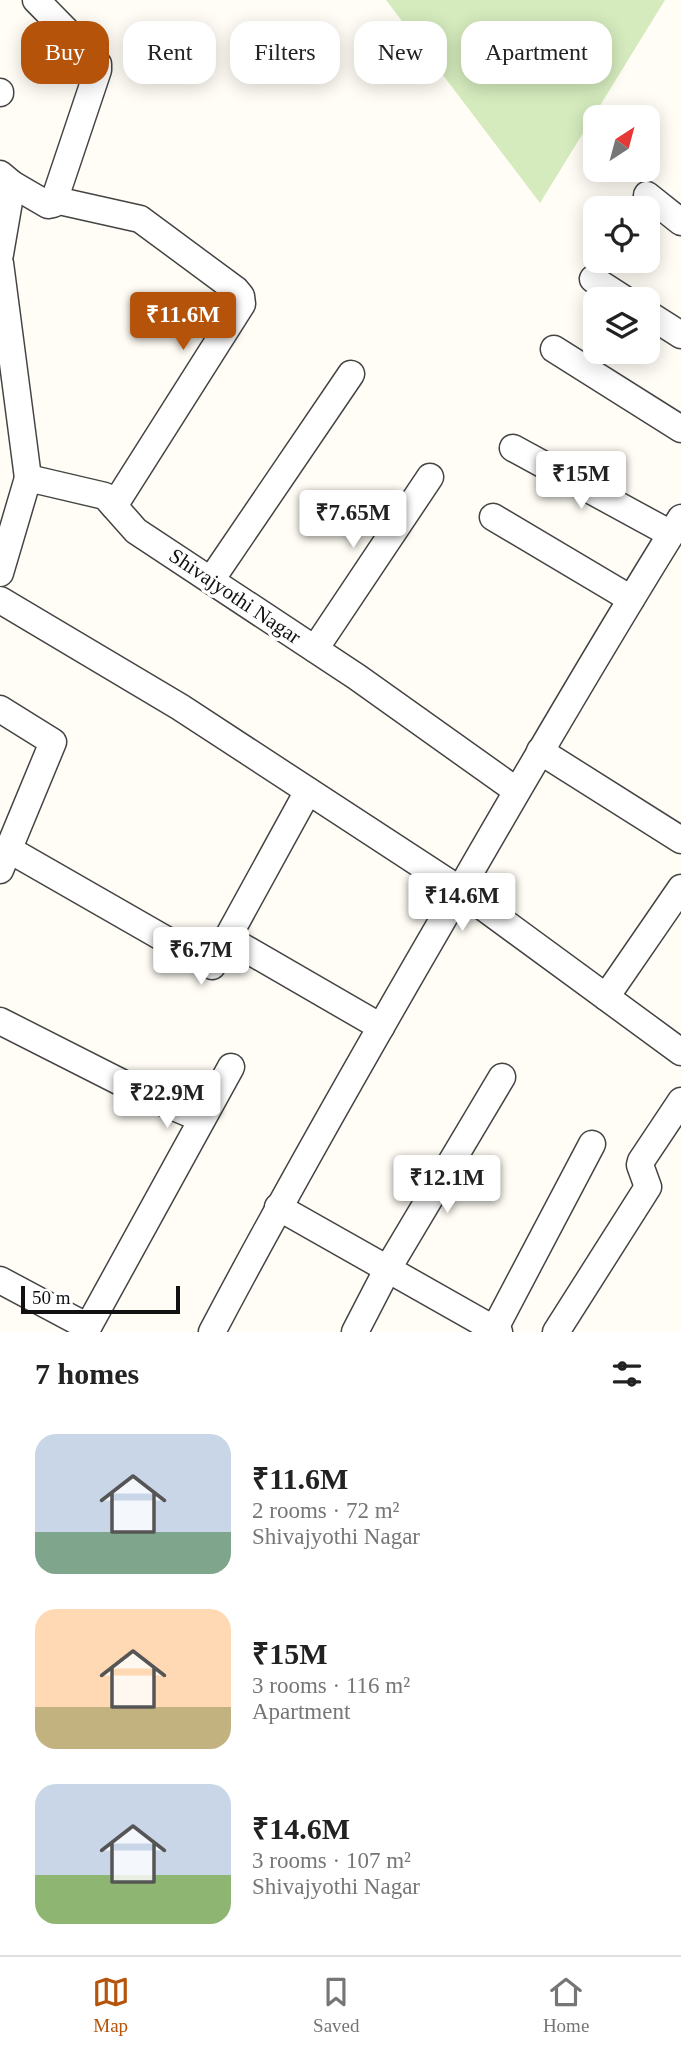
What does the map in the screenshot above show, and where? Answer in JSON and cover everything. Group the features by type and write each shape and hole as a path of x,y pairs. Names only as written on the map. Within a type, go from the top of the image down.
{"street":[{"path":"0,254 6,179 48,205 55,200 98,70 98,64 36,0"},
{"path":"647,195 681,222"},
{"path":"55,200 140,219 241,296 242,303 114,506"},
{"path":"0,263 28,478 0,573"},
{"path":"593,279 605,287"},
{"path":"660,322 681,335"},
{"path":"554,349 681,429"},
{"path":"211,580 352,374"},
{"path":"212,1332 278,1207 540,751 631,598 674,540 513,448"},
{"path":"315,649 430,477"},
{"name":"Shivajyothi Nagar","path":"28,478 105,496 136,531 315,649 517,791"},
{"path":"494,517 631,598"},
{"path":"0,600 180,708 460,890 681,1052"},
{"path":"0,709 53,742 4,860 212,966 308,791"},
{"path":"540,751 681,839"},
{"path":"606,997 681,888"},
{"path":"227,938 381,1027"},
{"path":"0,1021 150,1097 202,1119"},
{"path":"0,1280 87,1329 231,1067"},
{"path":"355,1332 387,1270 502,1077"},
{"path":"556,1332 648,1187 641,1161 681,1101"},
{"path":"278,1207 495,1331 592,1144"}],"green space":[{"path":"386,0 665,0 600,105 583,105 583,133 540,203 447,80 447,21 402,21"}]}
